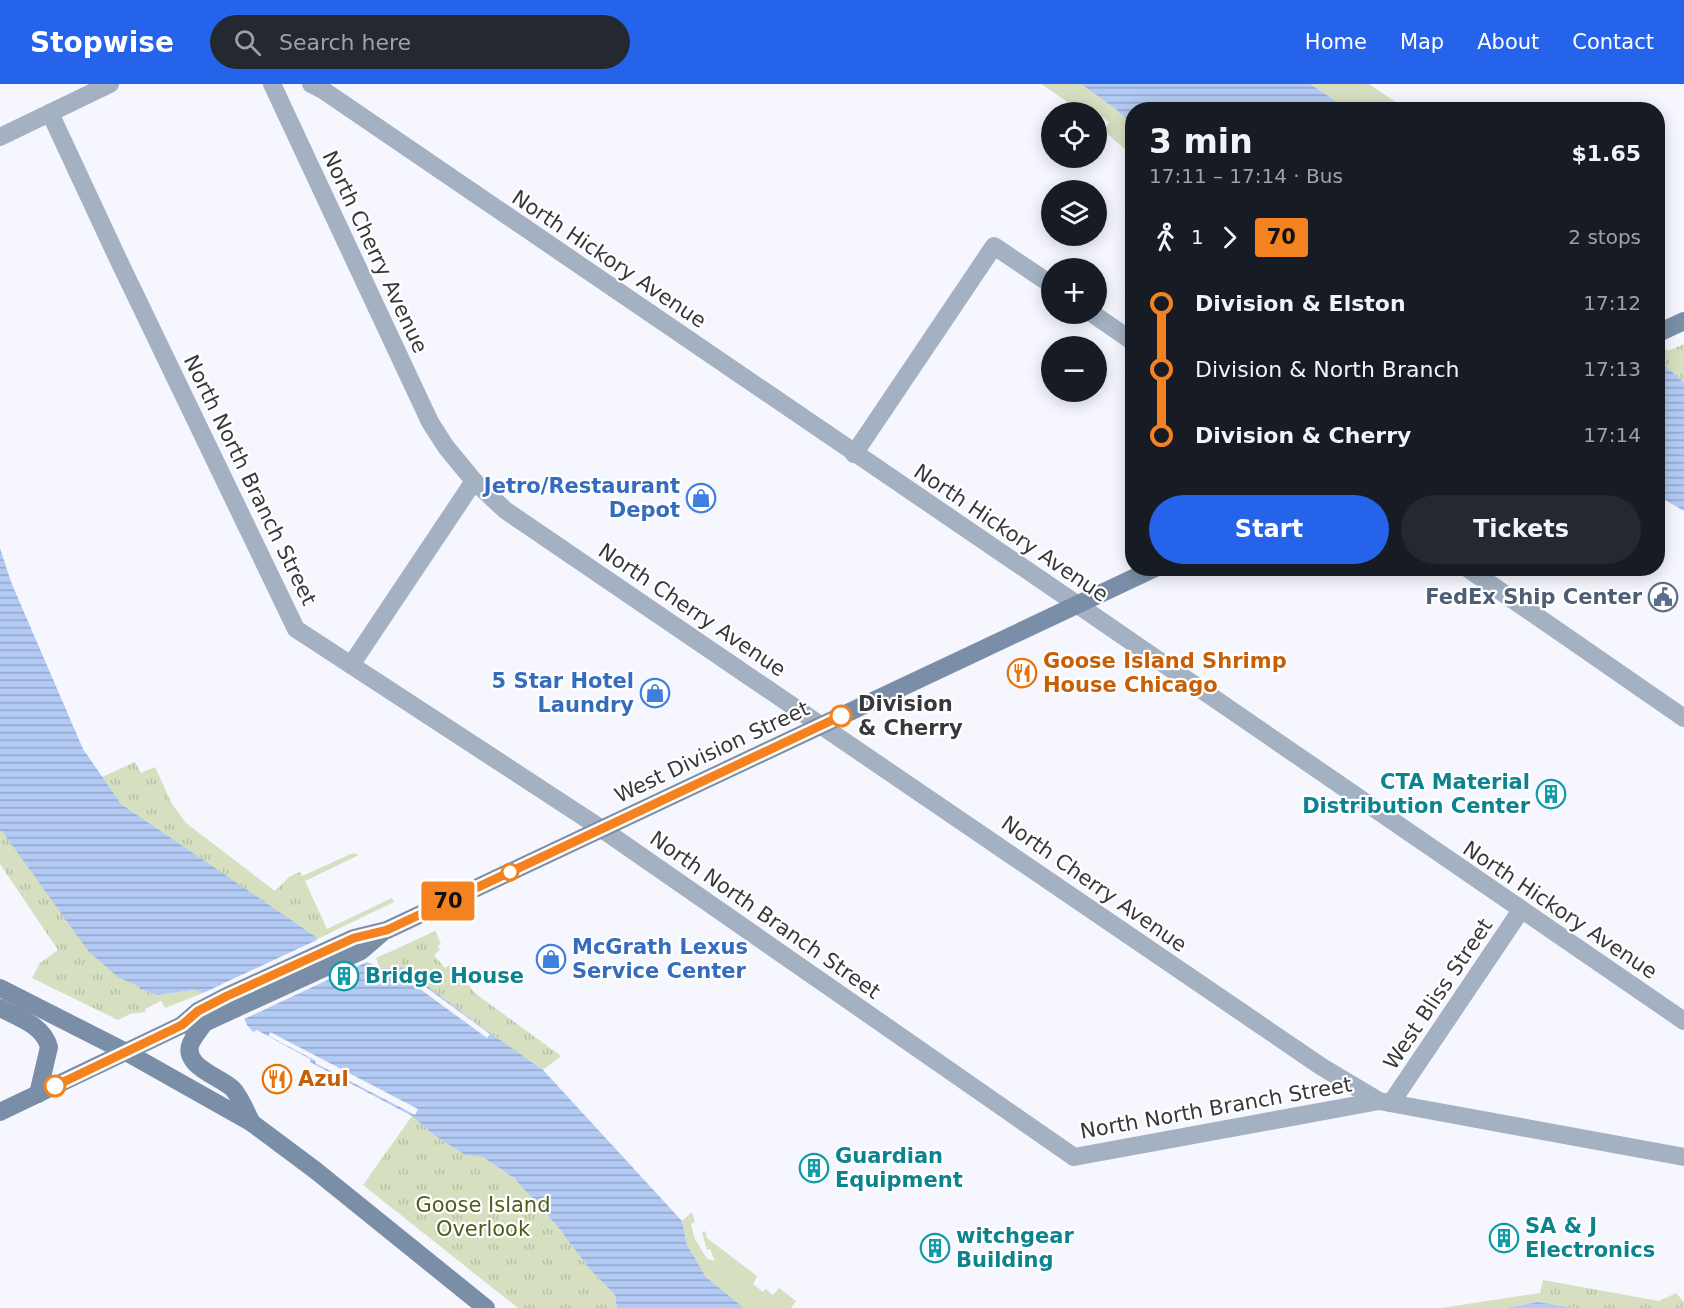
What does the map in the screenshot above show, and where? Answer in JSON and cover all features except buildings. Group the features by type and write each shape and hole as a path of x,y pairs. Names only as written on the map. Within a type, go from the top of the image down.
{"main road":[{"path":"1665,330 1684,321"},
{"name":"West Division Street","path":"0,1112 182,1025 198,1011 230,1003 328,958 354,938 387,930 1138,576"},
{"path":"0,988 126,1052 252,1123 486,1308"},
{"name":"West Division Street","path":"182,1025 204,1023 230,1003"},
{"path":"0,1008 38,1028 48,1041 50,1047 38,1094"},
{"path":"204,1023 191,1041 190,1055 197,1066 233,1089 252,1123"}],"street":[{"path":"0,136 110,84"},
{"name":"North Cherry Avenue","path":"272,84 430,422 446,447 474,481 505,510 1322,1067 1385,1102"},
{"name":"North Hickory Avenue","path":"311,84 1078,605 1684,1022"},
{"name":"North North Branch Street","path":"50,113 296,628 602,829 1074,1157 1385,1102 1684,1157"},
{"path":"854,454 994,246 1041,278"},
{"path":"1107,324 1125,336"},
{"path":"351,664 474,481"},
{"path":"1479,576 1684,718"},
{"name":"West Bliss Street","path":"1385,1102 1521,910"}],"green space":[{"path":"1041,84 1081,84 1106,102 1067,102"},
{"path":"1310,84 1369,84 1396,102 1337,102"},
{"path":"1107,103 1125,118 1125,149 1107,134 1109,122 1107,120"},
{"path":"1684,344 1684,383 1665,364 1665,350 1668,351"},
{"path":"135,762 141,773 155,767 172,804 186,823 275,891 289,877 300,872 328,934 317,939 121,804 102,777"},
{"path":"177,813 269,897 300,877 353,853 359,855 305,881 327,929 392,898 394,902 317,939 158,829"},
{"path":"2,831 140,987 139,989 158,995 161,1001 145,1009 146,1012 130,1014 118,1020 32,978 40,963 58,950 0,864 0,832"},
{"path":"435,931 441,944 437,946 440,950 434,955 445,968 451,964 476,994 561,1056 543,1070 476,1023 403,967 394,950"},
{"path":"394,950 403,967 380,968 376,958"},
{"path":"194,990 203,993 165,1008 158,995"},
{"name":"Goose Island Overlook","path":"412,1116 434,1135 465,1155 483,1157 514,1178 557,1226 589,1268 615,1295 617,1308 518,1308 363,1185"},
{"path":"692,1212 695,1222 691,1224 695,1239 707,1259 715,1261 710,1249 707,1250 702,1232 705,1231 707,1238 757,1276 753,1284 763,1292 766,1289 773,1295 779,1288 796,1301 791,1308 744,1308 706,1277 687,1245 682,1221"},
{"path":"1543,1280 1659,1301 1676,1293 1684,1302 1684,1308 1575,1308 1538,1302"},
{"path":"1540,1293 1538,1302 1505,1308 1441,1308"}],"water":[{"path":"1081,84 1310,84 1337,102 1125,102 1125,118"},
{"path":"1665,366 1684,383 1684,511 1665,500"},
{"path":"0,548 11,582 83,749 121,804 316,937 334,977 367,962 380,968 403,967 476,1023 543,1070 682,1221 687,1245 706,1277 744,1308 617,1308 615,1295 589,1268 557,1226 514,1178 483,1157 465,1155 434,1135 412,1116 310,1062 310,1059 257,1030 253,1032 247,1025 227,982 203,993 194,990 158,995 139,989 140,987 118,977 89,952 2,831 0,832"},
{"path":"1538,1302 1575,1308 1505,1308"}],"pier":[{"path":"319,939 336,976 242,1020 222,984"},
{"path":"412,977 490,1034 487,1038 409,981"},
{"path":"270,1032 418,1109 415,1115 315,1063 316,1061 269,1036"}],"bus line":[{"name":"70","path":"55,1086 182,1025 198,1011 227,996 354,938 387,930 841,716"}],"place":[{"name":"Jetro/Restaurant Depot","path":"701,498"},
{"name":"FedEx Ship Center","path":"1663,597"},
{"name":"Goose Island Shrimp House Chicago","path":"1022,673"},
{"name":"5 Star Hotel Laundry","path":"655,693"},
{"name":"Division & Cherry","path":"841,716"},
{"name":"CTA Material Distribution Center","path":"1551,794"},
{"name":"McGrath Lexus Service Center","path":"551,959"},
{"name":"Bridge House","path":"344,976"},
{"name":"Azul","path":"277,1079"},
{"name":"Guardian Equipment","path":"814,1168"},
{"name":"SA & J Electronics","path":"1504,1238"},
{"name":"witchgear Building","path":"935,1248"}]}
